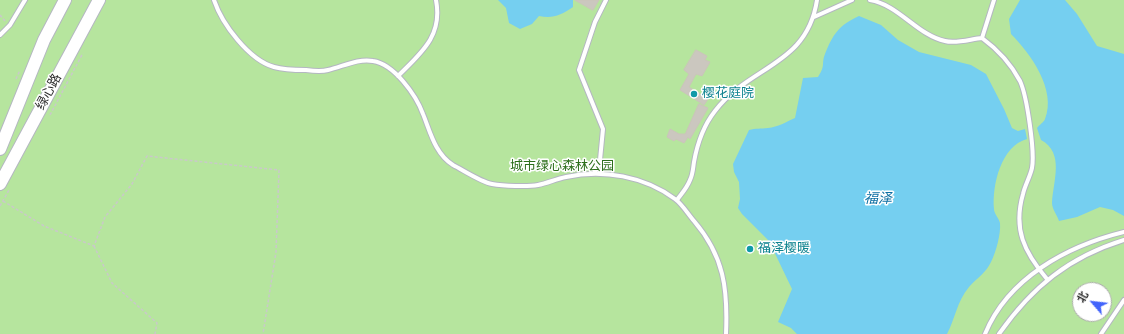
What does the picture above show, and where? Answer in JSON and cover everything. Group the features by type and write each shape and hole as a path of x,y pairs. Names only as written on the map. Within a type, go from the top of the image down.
{"main road":[{"name":"绿心路","path":"0,148 44,40 65,0"},
{"name":"绿心路","path":"0,184 99,0"},
{"path":"0,148 4,153 10,155 16,153"}],"lane":[{"path":"0,35 10,25 26,0"},
{"path":"214,0 217,10 229,32 252,54 273,67 294,70 326,71 352,63 373,60 391,69 398,76 423,112 430,134 438,150 451,164 490,184 536,186 566,177 594,174 617,175 640,181 659,189 677,200 714,248 727,294 726,334"},
{"path":"398,76 427,47 438,22 436,0"},
{"path":"594,174 600,160 603,129 580,70 594,22 606,0"},
{"path":"677,200 686,189 691,178 697,148 714,111 744,83 784,59 799,44 814,17 817,0"},
{"path":"814,17 852,0"},
{"path":"870,0 891,9 933,37 947,42 982,38 994,47 1008,63 1020,82 1033,146 1032,167 1018,214 1020,233 1026,249 1039,270 1047,279"},
{"path":"982,38 994,0"},
{"path":"985,334 1000,305 1024,279 1065,253 1100,238 1124,232"},
{"path":"999,334 1010,318 1047,279 1086,254 1124,240"},
{"path":"1101,334 1124,300"}],"path":[{"path":"0,15 10,25"},
{"path":"94,246 105,217 132,184 147,156 279,170 276,252 263,334"},
{"path":"3,201 44,226 94,246 112,283 157,323 155,334"}],"green space":[{"name":"城市绿心森林公园","path":"0,0 1124,0 1124,334 0,334"}],"water":[{"path":"498,0 573,0 573,7 557,16 539,16 532,24 520,29 509,23 506,8"},
{"path":"1020,0 1065,0 1077,14 1097,46 1124,54 1124,216 1113,210 1100,207 1077,217 1059,221 1052,203 1056,168 1055,160 1053,152 1041,140 1037,128 1044,120 1048,108 1045,84 1026,51 1011,34 1009,19"},
{"name":"福泽","path":"859,16 881,25 898,40 919,52 971,65 986,74 1012,128 1018,131 1025,129 1027,139 1018,143 1011,150 1000,168 997,178 994,209 1000,223 1000,227 995,253 987,269 965,292 947,334 797,334 791,328 778,322 792,289 769,241 738,208 740,199 739,182 734,172 733,164 749,130 775,127 795,118 803,78 818,77 823,67 825,54 834,36 846,23"}],"building":[{"path":"575,0 599,0 593,10"},
{"name":"樱花庭院","path":"696,50 707,56 705,60 710,62 702,76 696,74 689,87 708,99 704,105 680,90 689,74 684,70"},
{"path":"699,104 708,108 690,139 688,137 684,143 676,139 674,141 667,137 670,129 679,134 685,134"}],"place":[{"name":"樱花庭院","path":"694,94"},
{"name":"福泽樱暖","path":"750,249"}]}
